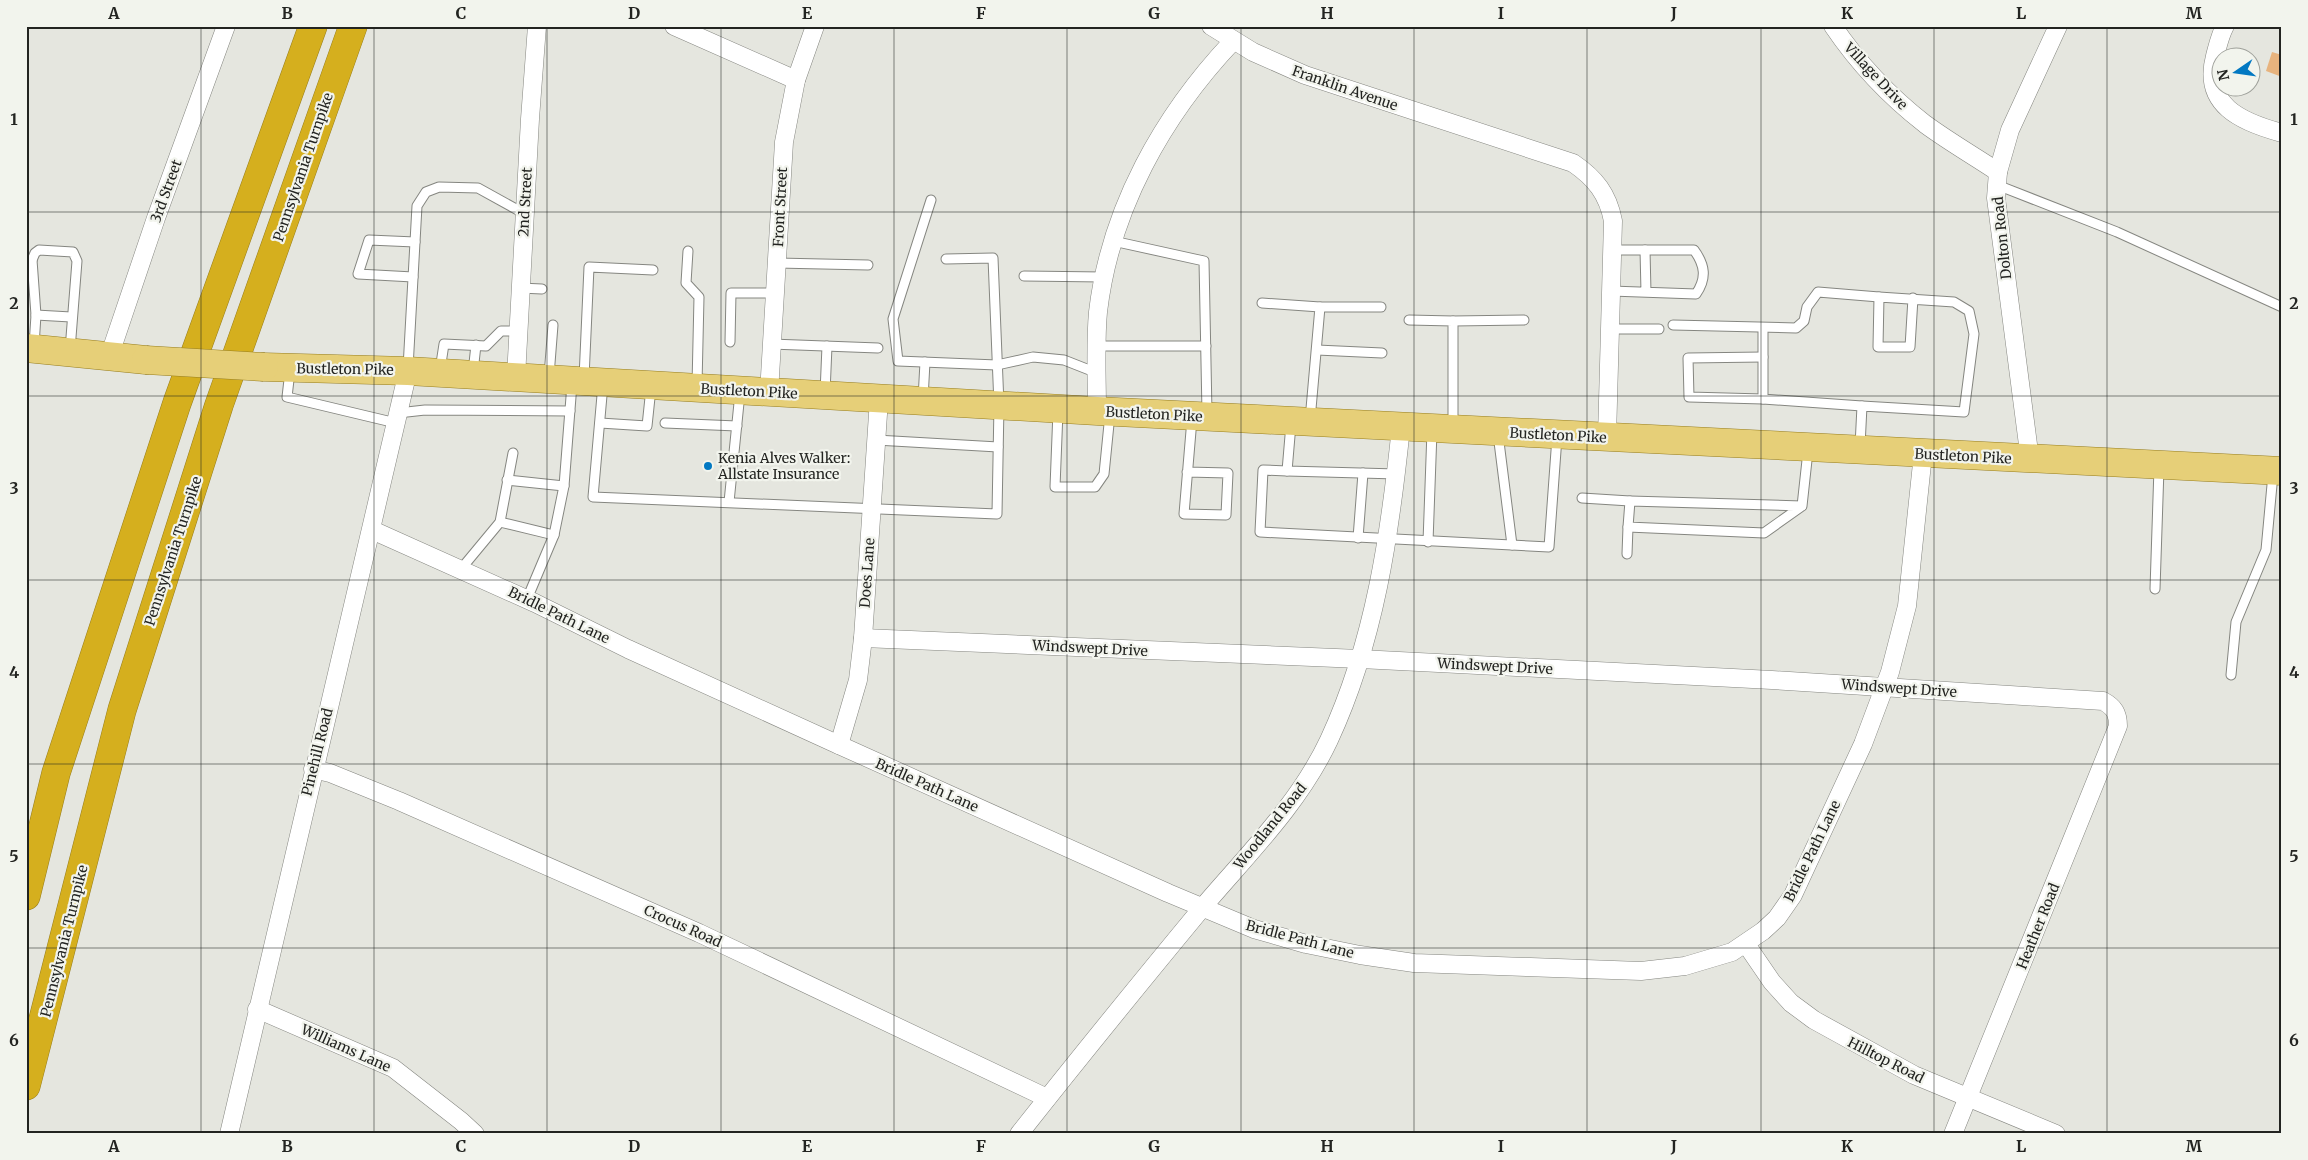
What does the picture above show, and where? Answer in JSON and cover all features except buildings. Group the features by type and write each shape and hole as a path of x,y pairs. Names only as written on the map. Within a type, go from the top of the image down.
{"highway":[{"path":"26,896 56,773 174,412 313,26"},
{"name":"Pennsylvania Turnpike","path":"26,1086 122,710 219,405 353,26"}],"main road":[{"name":"Bustleton Pike","path":"30,349 146,360 264,367 439,372 1058,409 2030,460 2278,471"}],"street":[{"name":"3rd Street","path":"110,357 156,218 226,26"},
{"name":"2nd Street","path":"516,377 537,26"},
{"path":"674,26 796,80"},
{"name":"Front Street","path":"769,393 784,142 796,80 815,26"},
{"name":"Franklin Avenue","path":"1211,26 1233,41 1277,64 1305,75 1572,163 1589,174 1602,188 1610,206 1613,221 1607,437"},
{"name":"Village Drive","path":"1833,26 1862,64 1903,106 1998,179"},
{"name":"Dolton Road","path":"2030,460 1997,210 1998,179 2010,130 2058,26"},
{"path":"2225,26 2212,68 2216,96 2234,114 2282,133"},
{"path":"1104,411 1098,373 1098,314 1103,277 1113,242 1141,171 1155,144 1189,92 1233,41"},
{"name":"Pinehill Road","path":"229,1134 313,769 372,530 408,371"},
{"name":"Does Lane","path":"839,745 858,680 863,638 879,399"},
{"name":"Woodland Road","path":"1019,1134 1202,908 1286,809 1301,788 1328,742 1360,659 1374,609 1388,540 1401,427"},
{"name":"Bridle Path Lane","path":"372,530 527,599 628,649 839,745 1202,908 1254,929 1306,944 1360,955 1424,963 1641,971 1686,966 1714,959 1746,944 1777,918 1793,895 1863,744 1902,632 1907,606 1923,454"},
{"name":"Windswept Drive","path":"863,638 1360,659 1884,687 2103,701 2112,706 2118,717"},
{"name":"Heather Road","path":"1953,1134 2118,726 2118,717"},
{"name":"Crocus Road","path":"313,769 330,773 390,798 699,933 1047,1098"},
{"name":"Hilltop Road","path":"1746,944 1772,982 1791,1003 1814,1020 1914,1075 2056,1134"},
{"name":"Williams Lane","path":"257,1009 393,1068 462,1121 475,1134"}],"lane":[{"path":"1998,179 2282,307"},
{"path":"408,371 417,206 426,192 439,187 478,188 525,214"},
{"path":"931,200 893,319 898,361 997,365 1033,357 1064,360 1098,373"},
{"path":"413,277 358,274 369,240 415,242"},
{"path":"1113,242 1204,261 1206,346 1200,416 1187,472 1184,514 1226,515 1228,473 1187,472"},
{"path":"30,349 36,315 29,260 40,250 73,252 76,255 77,261 71,317 70,353"},
{"path":"1611,291 1696,294 1703,284 1703,262 1694,250 1612,250"},
{"path":"1645,250 1646,292"},
{"path":"688,251 686,284 699,297 697,388"},
{"path":"553,325 577,381 600,423 593,497 872,507 997,514 999,405 993,258 946,259"},
{"path":"777,263 868,265"},
{"path":"527,599 554,534 564,486 570,411 577,381 588,267 653,270"},
{"path":"1024,276 1103,277"},
{"path":"520,288 542,289"},
{"path":"1673,325 1796,328 1804,321 1807,308 1818,292 1954,302 1969,312 1974,334 1964,412 1763,399 1689,398 1688,358 1763,358"},
{"path":"730,342 731,293 775,293"},
{"path":"1879,297 1878,347 1910,347 1913,298"},
{"path":"1262,303 1320,307 1381,307"},
{"path":"1287,471 1316,350 1320,307"},
{"path":"36,315 71,317"},
{"path":"1409,320 1524,320"},
{"path":"1428,542 1453,321"},
{"path":"1763,328 1763,399"},
{"path":"1610,329 1659,329"},
{"path":"439,372 444,344 486,346 501,331 518,331"},
{"path":"772,344 878,348"},
{"path":"473,374 476,345"},
{"path":"824,396 828,346"},
{"path":"1098,346 1206,346"},
{"path":"1316,350 1382,353"},
{"path":"922,401 925,362"},
{"path":"291,368 287,397 397,418 425,410 570,411"},
{"path":"600,423 647,426 651,385"},
{"path":"729,502 740,391"},
{"path":"1860,451 1862,406"},
{"path":"1058,409 1055,487 1095,487 1100,481 1104,474 1104,411"},
{"path":"665,423 737,426"},
{"path":"1498,431 1512,545"},
{"path":"1397,474 1263,470 1260,532 1549,547 1558,435"},
{"path":"876,440 998,447"},
{"path":"1628,527 1764,534 1802,506 1808,448"},
{"path":"461,569 500,522 512,453"},
{"path":"2155,589 2159,466"},
{"path":"2231,675 2236,622 2266,550 2278,471"},
{"path":"1358,538 1363,473"},
{"path":"507,480 564,486"},
{"path":"1582,498 1802,506"},
{"path":"1627,554 1630,501"},
{"path":"500,522 554,534"}],"shaded area":[{"path":"2272,52 2282,55 2282,77 2266,71"}],"place":[{"name":"Kenia Alves Walker: Allstate Insurance","path":"708,466"}]}
